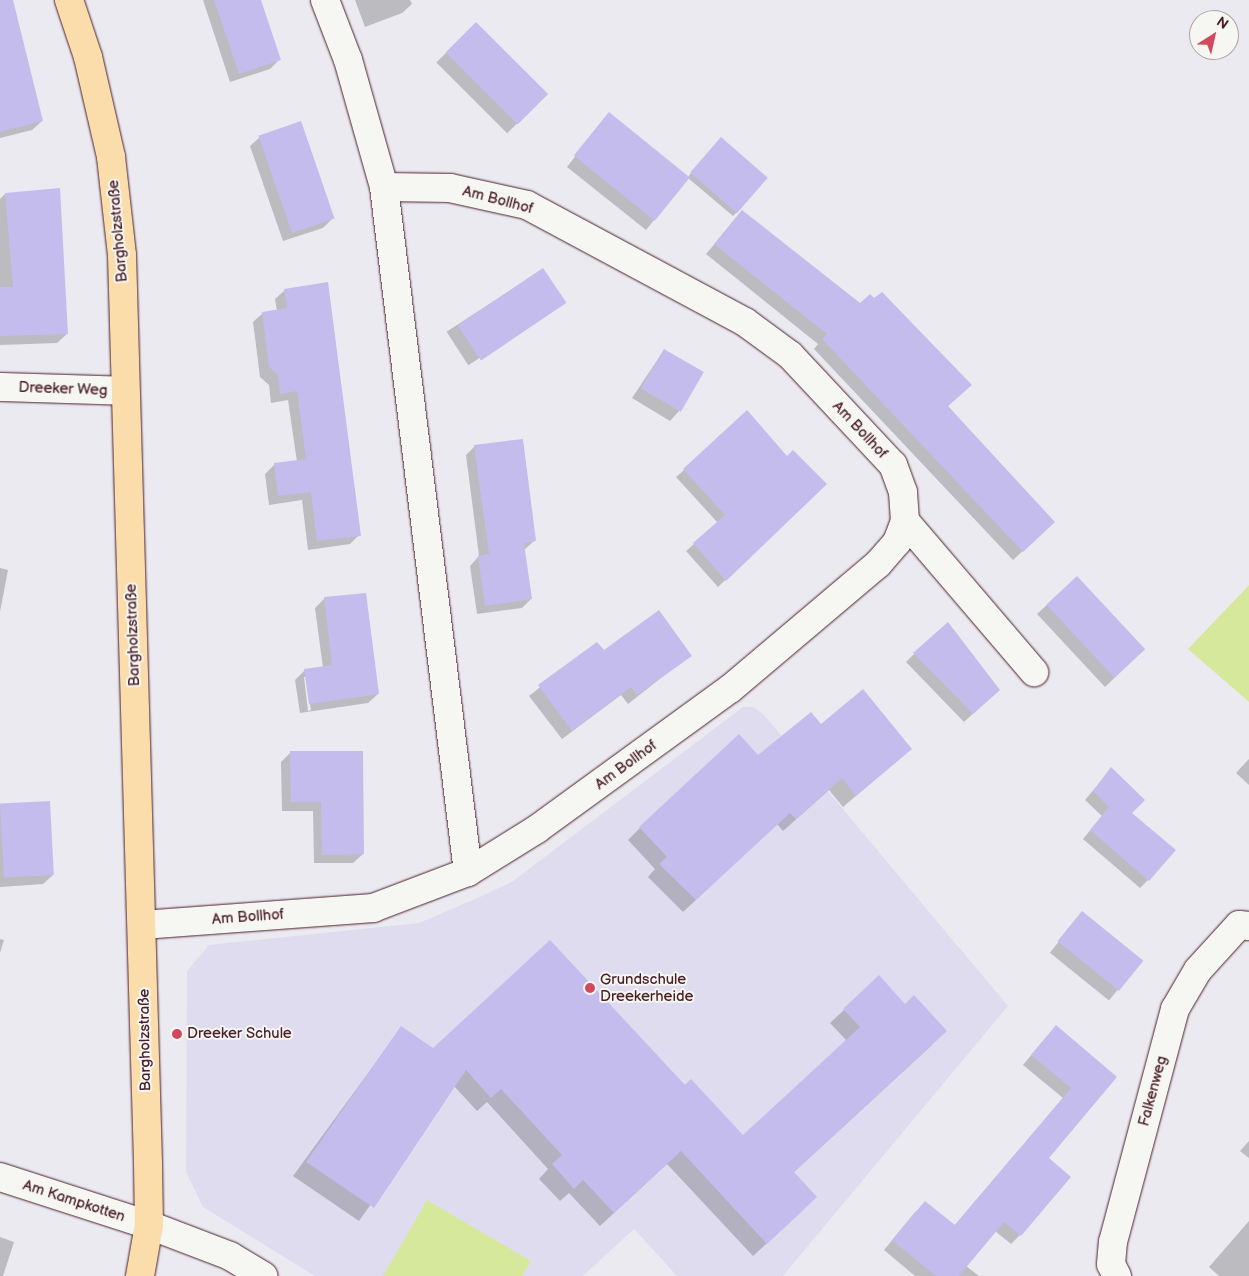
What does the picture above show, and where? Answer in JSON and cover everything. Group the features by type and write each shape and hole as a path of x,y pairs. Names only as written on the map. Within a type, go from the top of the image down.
{"main road":[{"name":"Bargholzstraße","path":"69,0 88,57 111,157 122,255 149,1226 140,1276"}],"street":[{"path":"325,0 348,60 384,187 468,872"},
{"name":"Am Bollhof","path":"142,925 373,908 468,872 537,829 730,689 878,564 897,542 905,521 904,492 893,465 790,355 745,322 528,205 450,188 384,187"},
{"name":"Dreeker Weg","path":"0,387 126,391"},
{"path":"905,521 1034,672"},
{"name":"Falkenweg","path":"1117,1276 1111,1264 1113,1242 1175,1009 1198,970 1244,925"},
{"name":"Am Kampkotten","path":"0,1177 149,1226 230,1256 263,1276"}],"shaded area":[{"name":"Grundschule Dreekerheide","path":"743,707 754,707 764,715 1008,1006 783,1276 677,1276 634,1229 583,1276 315,1276 203,1207 186,1172 187,971 209,945 419,923 482,896 513,881"}],"green space":[{"path":"1249,585 1249,702 1188,649"},
{"path":"427,1200 531,1261 522,1276 383,1276"}],"building":[{"path":"0,0 13,0 43,121 0,132"},
{"path":"214,0 261,0 281,60 239,74"},
{"path":"476,22 548,94 518,125 446,52"},
{"path":"609,112 690,177 655,221 574,156"},
{"path":"301,121 335,218 292,233 258,136"},
{"path":"721,137 768,178 737,213 690,172"},
{"path":"60,188 68,334 0,336 0,287 13,287 5,193"},
{"path":"742,210 860,303 870,294 874,298 882,292 972,385 948,406 1055,522 1023,552 822,339 827,334 714,244"},
{"path":"543,268 566,303 481,360 458,326"},
{"path":"328,282 361,536 317,541 311,492 278,496 274,463 306,459 297,391 280,394 278,375 269,367 262,312 287,308 284,289"},
{"path":"664,349 704,372 681,412 641,389"},
{"path":"747,410 787,456 793,450 827,484 726,581 693,543 725,515 683,469"},
{"path":"523,439 536,541 524,543 532,599 485,606 478,556 489,554 474,445"},
{"path":"1077,576 1145,649 1114,678 1046,605"},
{"path":"366,593 379,694 309,704 304,669 332,665 324,597"},
{"path":"659,610 692,656 637,695 631,687 572,731 538,685 597,642 604,650"},
{"path":"948,622 1000,690 973,714 913,653"},
{"path":"863,689 912,749 856,796 842,778 796,819 790,813 696,900 659,864 667,857 639,827 739,734 758,755 811,712 821,724"},
{"path":"290,751 363,751 364,854 322,855 321,802 291,802"},
{"path":"1111,767 1145,800 1132,813 1176,850 1149,881 1090,830 1109,807 1093,791"},
{"path":"50,801 54,875 4,878 0,804"},
{"path":"1082,911 1143,961 1119,991 1057,941"},
{"path":"550,940 685,1085 691,1079 743,1135 860,1027 843,1009 879,975 905,1004 914,995 947,1031 794,1172 817,1197 767,1244 681,1151 614,1213 583,1180 574,1189 552,1164 562,1155 501,1089 491,1098 466,1070 374,1208 306,1162 401,1026 433,1048"},
{"path":"1056,1025 1117,1077 1049,1158 1071,1177 1021,1236 1004,1222 959,1276 936,1276 892,1240 925,1201 955,1225 1071,1088 1031,1055"}],"place":[{"name":"Grundschule Dreekerheide","path":"590,988"},
{"name":"Dreeker Schule","path":"177,1034"}]}
